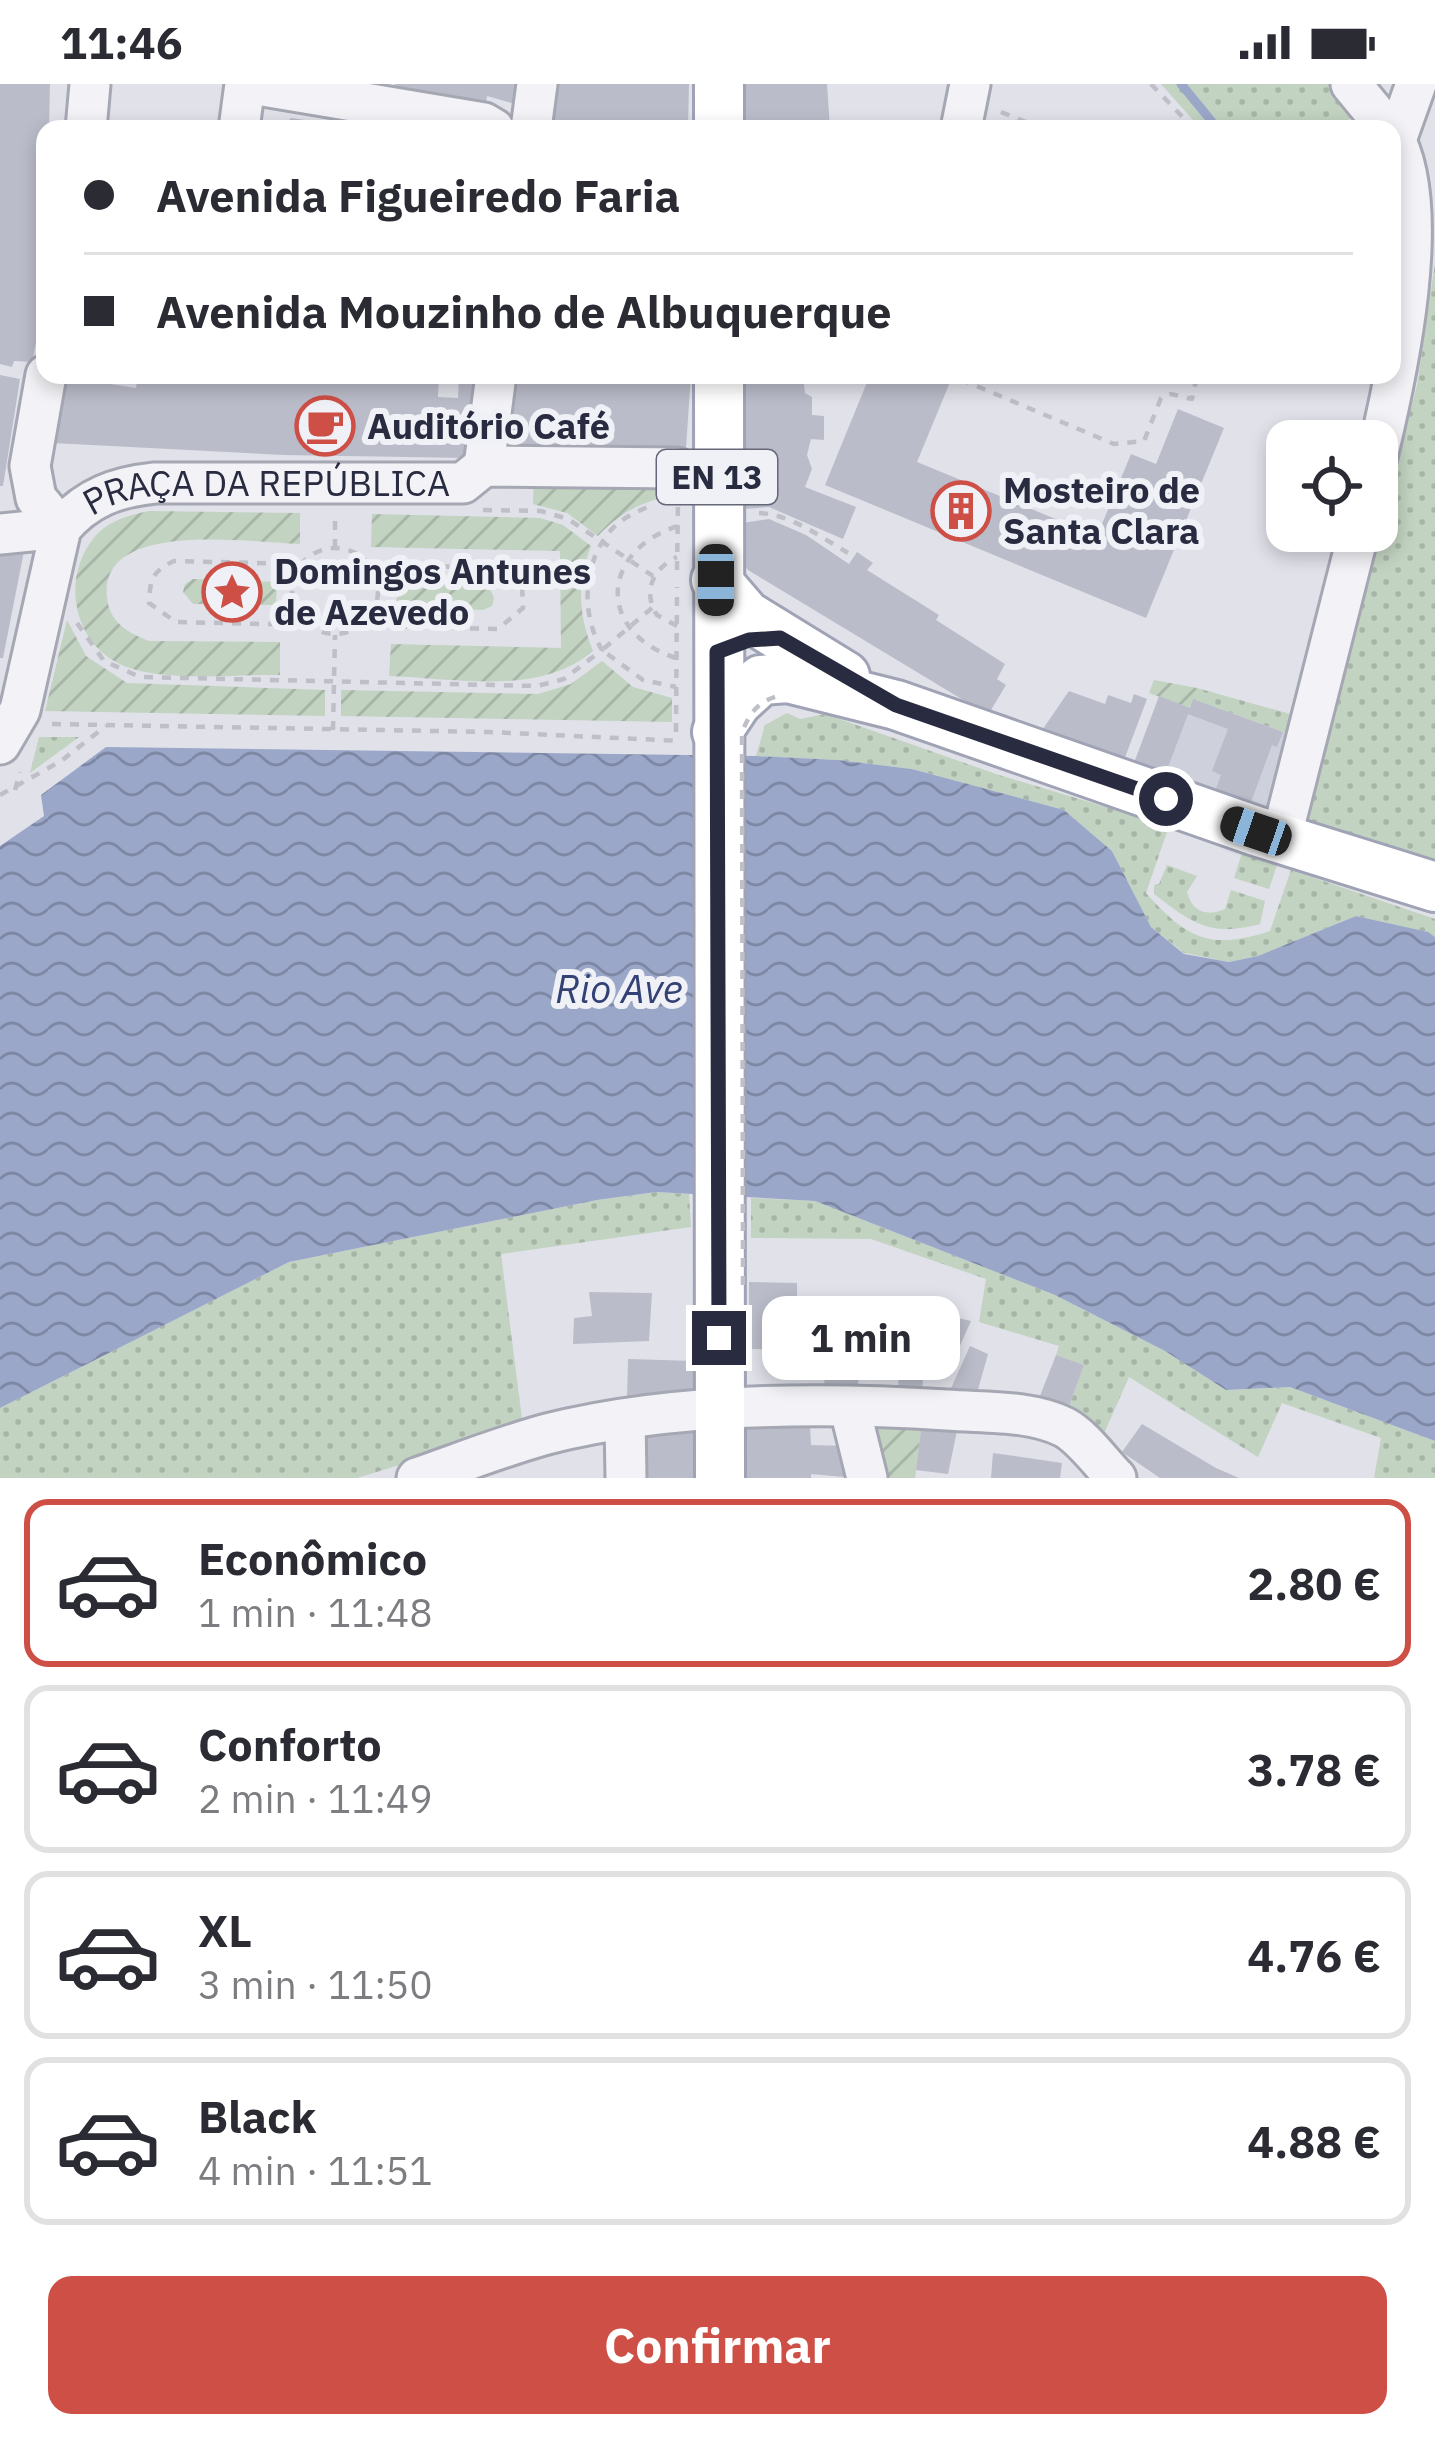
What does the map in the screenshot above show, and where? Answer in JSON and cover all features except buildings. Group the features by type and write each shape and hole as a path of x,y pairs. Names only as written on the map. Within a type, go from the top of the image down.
{"main road":[{"path":"719,84 719,120"},
{"name":"EN 13","path":"716,384 687,502 687,574 697,656 718,1237 710,1411 720,1478"},
{"path":"687,574 746,615 776,670"},
{"path":"697,656 776,670 896,705 1434,887"},
{"path":"699,740 746,691 776,670"}],"street":[{"path":"87,120 91,84"},
{"path":"532,120 537,84"},
{"path":"963,120 970,84"},
{"path":"1351,84 1381,120"},
{"path":"1399,120 1416,84"},
{"path":"244,120 262,86 466,120"},
{"path":"1401,166 1414,213 1401,330"},
{"path":"45,384 30,466 36,498 61,528"},
{"path":"484,466 495,384"},
{"path":"1386,420 1395,384"},
{"name":"PRAÇA DA REPÚBLICA","path":"8,733 61,528 76,511 124,486 463,483 484,466 687,502"},
{"path":"0,534 61,528"},
{"path":"1281,839 1354,552"},
{"path":"442,1474 546,1435 625,1420 710,1411 918,1408 1022,1415 1066,1428 1084,1435 1145,1478"},
{"path":"850,1409 867,1478"},
{"path":"625,1420 626,1478"},
{"path":"1066,1428 1116,1478"}],"path":[{"path":"1150,84 1185,120"},
{"path":"1005,114 1020,120"},
{"path":"972,384 1114,444 1144,441 1161,398 1172,394 1192,399 1195,384"},
{"path":"687,502 768,513 848,553"},
{"path":"687,502 627,560 618,606 641,642 697,656"},
{"path":"677,626 687,574 687,502"},
{"path":"655,504 614,526 601,544 587,592 595,638 602,650 643,680 676,686"},
{"path":"334,548 335,508"},
{"path":"473,510 542,511 568,519 653,576 687,574"},
{"path":"308,625 293,600 292,585 302,564 317,552 334,548 358,554 369,563 379,589 377,603 362,626"},
{"path":"302,564 174,561 158,568 150,580 149,602 176,622 308,625 334,635 362,626 499,629 523,608 522,584 501,569 369,563"},
{"path":"653,576 652,608 677,626 697,656"},
{"path":"75,619 80,633 104,661 140,677 537,686 564,679 652,608"},
{"path":"333,730 334,635"},
{"path":"676,686 697,656"},
{"path":"743,1285 742,734 776,670"},
{"path":"8,733 106,726 699,740 676,686"},
{"path":"0,795 61,760 106,726"}],"shaded area":[{"path":"1193,699 1297,737 1277,813 1163,781"}],"green space":[{"path":"1161,84 1329,84 1353,117 1348,120 1193,120"},
{"path":"1435,263 1435,876 1301,836 1374,552 1398,552 1398,459 1417,385"},
{"path":"534,472 667,472 668,496 630,510 598,536 567,513 533,504"},
{"path":"150,511 300,513 300,544 182,541 127,555 111,572 107,597 121,625 149,641 280,642 280,675 150,673 114,661 89,637 76,605 75,588 84,554 105,528"},
{"path":"372,514 540,518 563,525 591,546 581,598 593,651 548,675 522,680 389,676 391,644 561,648 560,551 371,547"},
{"path":"193,579 277,582 276,605 193,604 183,592"},
{"path":"395,582 482,584 494,598 492,606 483,610 394,607"},
{"path":"67,620 86,656 127,683 325,690 325,716 45,711"},
{"path":"602,661 633,687 672,698 672,722 341,716 341,690 538,694 571,684"},
{"path":"1154,680 1197,688 1190,708 1149,693"},
{"path":"1197,688 1301,717 1297,737 1193,699"},
{"path":"787,713 800,719 825,714 999,775 1169,826 1146,893 1174,921 1200,936 1231,940 1270,931 1291,870 1435,919 1435,937 1356,916 1258,956 1229,962 1184,953 1151,927 1112,851 1064,810 912,769 756,756 765,725"},
{"path":"39,737 79,737 30,773"},
{"path":"1242,853 1277,865 1269,889 1234,878"},
{"path":"1167,865 1197,876 1187,892 1201,911 1225,909 1231,890 1265,901 1260,924 1215,928 1180,913 1154,894 1154,885 1159,884"},
{"path":"656,1192 689,1194 691,1227 501,1254 523,1427 357,1478 0,1478 0,1408 289,1262"},
{"path":"751,1198 815,1201 1055,1295 1165,1351 1226,1390 1290,1387 1435,1441 1435,1478 1374,1478 1381,1438 1282,1403 1258,1457 1129,1377 1102,1438 1067,1412 1084,1365 1056,1355 1059,1346 979,1322 986,1279 871,1239 751,1238"},
{"path":"922,1421 915,1478 883,1478 871,1424"}],"water":[{"name":"Rio Ave","path":"106,747 756,756 912,769 1064,810 1112,851 1151,927 1184,954 1229,962 1258,956 1356,916 1428,932 1435,937 1435,1441 1290,1387 1226,1390 1165,1351 1055,1295 815,1201 656,1192 289,1262 0,1408 0,846 44,816 41,795"}],"waterway":[{"path":"1181,84 1211,120"}],"place":[{"name":"Auditório Café","path":"325,426"},
{"name":"Mosteiro de Santa Clara","path":"961,511"},
{"name":"Domingos Antunes de Azevedo","path":"232,592"}],"route":[{"path":"719,1338 717,652 734,643 780,638 896,705 1166,799"}]}
